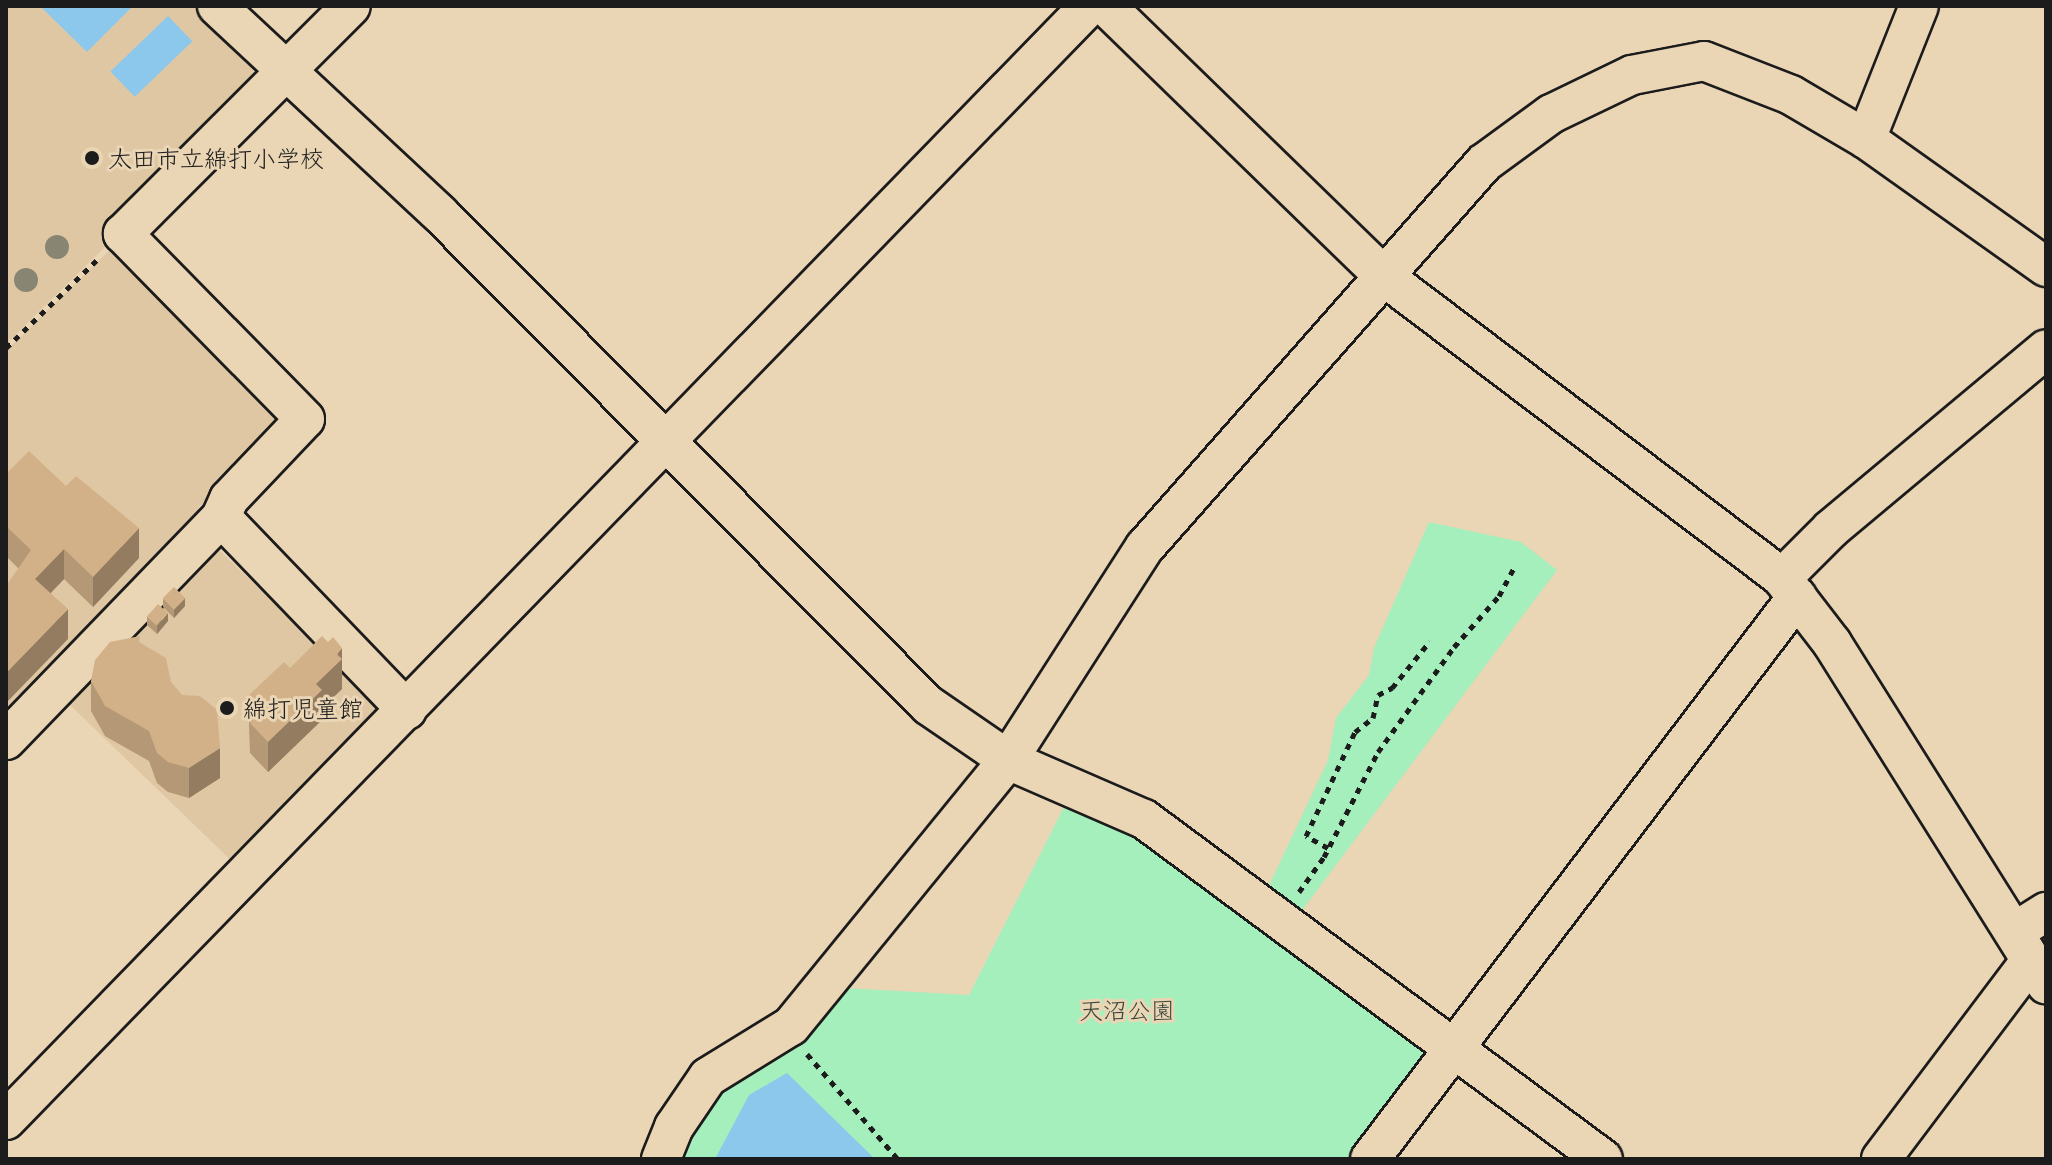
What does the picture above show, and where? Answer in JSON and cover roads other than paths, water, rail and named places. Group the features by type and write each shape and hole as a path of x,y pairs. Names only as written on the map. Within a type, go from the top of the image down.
{"street":[{"path":"217,6 283,72 439,213 670,441 928,705 1008,760 1144,819 1456,1046 1603,1159"},
{"path":"6,740 221,517 229,499 305,419 123,234 351,6"},
{"path":"6,1120 670,441 1089,6"},
{"path":"1106,6 1386,278 1789,588 1832,643 2030,959"},
{"path":"1866,139 1919,6"},
{"path":"661,1159 674,1127 708,1077 791,1026 1008,760 1145,547 1386,278 1484,163 1551,114 1632,75 1704,61 1791,95 1866,139 2046,267"},
{"path":"1370,1159 1456,1046 1831,529 2046,349"},
{"path":"221,517 407,710"},
{"path":"1881,1159 2030,959 2046,912"}],"water":[{"path":"40,6 133,6 87,52"},
{"path":"168,16 192,41 135,97 110,72"},
{"path":"787,1073 875,1159 715,1159 749,1095"}],"place":[{"name":"太田市立綿打小学校","path":"92,158"},
{"name":"綿打児童館","path":"227,708"}],"park label":[{"name":"天沼公園","path":"1127,1010"}]}
